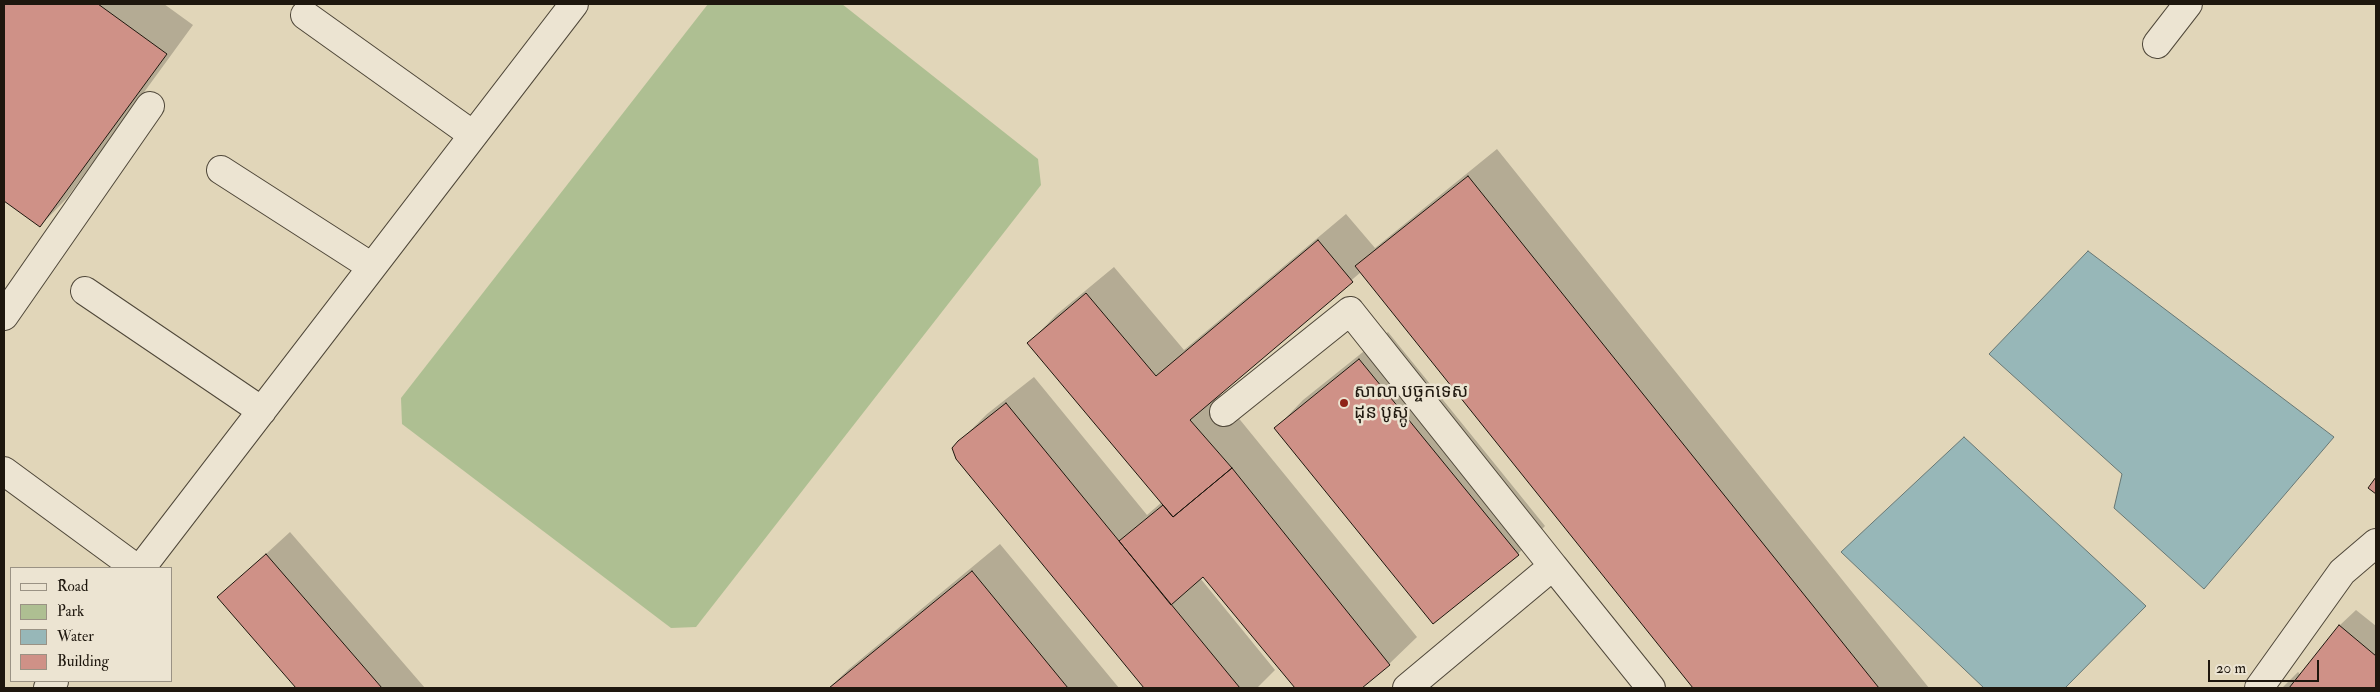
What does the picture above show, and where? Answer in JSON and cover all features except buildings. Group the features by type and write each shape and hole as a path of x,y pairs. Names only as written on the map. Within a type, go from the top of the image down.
{"street":[{"path":"142,567 574,4"},
{"path":"2157,44 2188,4"},
{"path":"305,15 473,134"},
{"path":"4,316 150,106"},
{"path":"222,170 372,267"},
{"path":"85,291 262,411"},
{"path":"1224,412 1350,311 1651,688"},
{"path":"4,471 135,567"},
{"path":"2259,688 2342,572 2376,543"},
{"path":"1407,688 1553,566"}],"green space":[{"path":"708,4 842,4 1038,159 1041,185 696,627 671,628 402,424 401,398"}],"water":[{"path":"2088,251 2334,437 2204,589 2114,508 2122,474 1989,354"},
{"path":"1964,437 2146,606 2065,688 1984,688 1841,552"}],"place":[{"name":"សាលា បច្ចកទេស ដុន បូស្កូ","path":"1344,403"}]}
